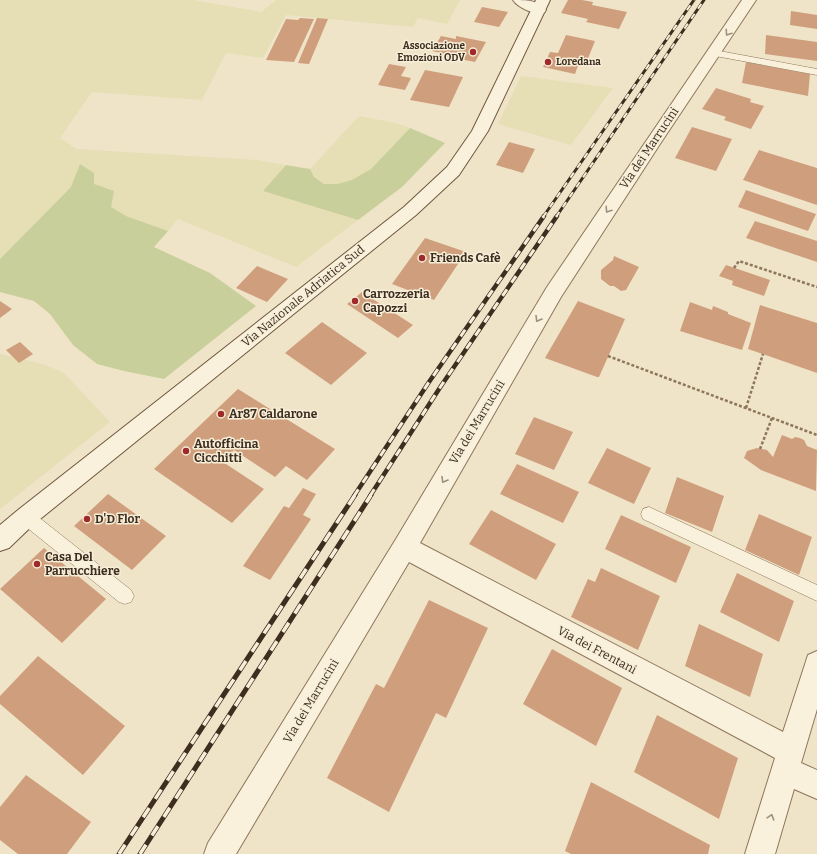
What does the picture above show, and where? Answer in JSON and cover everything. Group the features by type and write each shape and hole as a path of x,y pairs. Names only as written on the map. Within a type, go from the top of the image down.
{"street":[{"path":"520,0 541,5"},
{"name":"Via dei Marrucini","path":"219,854 404,547 554,292 652,143 749,0"},
{"name":"Via Nazionale Adriatica Sud","path":"0,540 26,517 410,211 453,171 480,131 508,70 541,5"},
{"name":"Via dei Frentani","path":"404,547 787,761 817,786"},
{"path":"760,854 817,664"}],"lane":[{"path":"714,53 817,72"},
{"path":"649,514 817,593"},
{"path":"26,517 124,596"}],"path":[{"path":"734,268 738,261 817,287"},
{"path":"746,408 763,354"},
{"path":"608,356 817,435"},
{"path":"760,449 772,418"}],"shaded area":[{"path":"0,0 193,0 261,12 276,0 460,0 447,24 418,18 413,27 286,15 263,58 226,53 202,100 92,92 60,138 77,149 257,160 286,165 263,191 358,220 296,267 178,219 168,231 126,216 71,187 0,259"},
{"path":"521,76 613,88 571,145 498,124"},
{"path":"359,116 396,123 410,128 371,169 352,180 337,184 324,184 314,177 310,169"},
{"path":"0,354 43,364 64,373 110,422 0,509"}],"green space":[{"path":"410,128 445,143 402,187 358,220 263,191 286,165 310,169 314,177 324,184 337,184 352,180 371,169"},
{"path":"80,164 94,173 94,184 114,191 111,207 126,216 168,231 154,247 210,273 256,306 164,379 97,364 73,345 50,314 34,301 0,292 0,259 71,187"}],"building":[{"path":"568,0 593,2 592,5 627,12 619,29 586,22 588,19 561,13"},
{"path":"482,7 508,12 499,27 474,22"},
{"path":"791,11 817,15 817,29 790,25"},
{"path":"300,18 314,19 294,62 266,60 286,19 298,20"},
{"path":"317,18 328,19 309,64 298,63"},
{"path":"566,35 595,41 587,61 580,60 575,74 543,67 550,52 558,53"},
{"path":"766,35 817,42 817,61 765,54"},
{"path":"441,36 456,39 456,36 486,42 475,62 445,56 446,54 432,51"},
{"path":"746,62 810,74 808,96 742,83"},
{"path":"389,64 406,67 401,76 411,78 405,90 378,85"},
{"path":"425,70 463,77 449,107 410,100"},
{"path":"716,88 751,99 750,102 764,106 751,129 724,120 726,117 702,109"},
{"path":"692,127 732,139 716,171 675,158"},
{"path":"509,142 535,149 523,173 496,165"},
{"path":"759,150 817,168 817,205 743,180"},
{"path":"746,190 816,214 808,231 738,207"},
{"path":"755,221 817,241 817,262 746,238"},
{"path":"425,238 466,252 434,300 392,284"},
{"path":"614,256 639,267 626,290 621,291 614,286 610,286 601,279 601,270 613,260"},
{"path":"726,265 770,280 764,296 732,285 733,281 719,276"},
{"path":"257,266 288,279 267,302 236,288"},
{"path":"362,292 413,325 398,338 347,304"},
{"path":"0,301 12,309 0,318"},
{"path":"578,301 625,319 599,377 545,358"},
{"path":"690,302 712,310 713,306 751,323 742,350 680,331"},
{"path":"760,305 817,323 817,373 748,349"},
{"path":"322,322 367,353 331,385 285,353"},
{"path":"20,342 33,354 19,363 6,350"},
{"path":"238,389 335,449 307,480 286,466 275,477 234,450 223,462 264,489 232,523 154,469"},
{"path":"534,417 573,432 554,470 515,454"},
{"path":"782,435 792,439 795,437 800,438 804,440 807,446 817,450 816,491 761,470 744,458 747,451 757,448 767,450 773,457"},
{"path":"607,448 651,468 634,504 588,483"},
{"path":"517,464 579,492 563,523 500,494"},
{"path":"677,477 724,496 712,532 665,513"},
{"path":"303,488 316,494 303,515 311,519 270,580 243,566 284,506 289,508"},
{"path":"108,494 166,536 132,570 74,526"},
{"path":"491,510 556,544 536,580 469,544"},
{"path":"759,514 812,537 799,575 745,550"},
{"path":"621,515 691,547 676,583 605,549"},
{"path":"44,548 106,599 62,643 0,589"},
{"path":"601,568 660,596 638,650 571,617 588,579 595,582"},
{"path":"737,573 794,601 779,642 720,612"},
{"path":"429,600 488,628 446,718 436,713 389,812 327,778 376,684 384,688"},
{"path":"699,624 763,654 750,697 685,666"},
{"path":"552,649 622,688 596,746 523,704"},
{"path":"38,656 125,726 83,775 0,704 0,696"},
{"path":"657,715 738,758 719,819 634,772"},
{"path":"26,775 91,822 67,854 18,854 0,840 0,807"},
{"path":"591,782 710,845 708,854 571,854 565,851"}],"railway":[{"path":"543,217 694,0"},
{"path":"556,217 704,0"},
{"path":"354,496 429,382 544,216"},
{"path":"370,496 441,386 557,216"},
{"path":"119,854 355,495"},
{"path":"140,854 371,495"}],"place":[{"name":"Associazione Emozioni ODV","path":"473,52"},
{"name":"Loredana","path":"548,62"},
{"name":"Friends Cafè","path":"422,258"},
{"name":"Carrozzeria Capozzi","path":"355,301"},
{"name":"Ar87 Caldarone","path":"221,414"},
{"name":"Autofficina Cicchitti","path":"186,451"},
{"name":"D'D Flor","path":"87,519"},
{"name":"Casa Del Parrucchiere","path":"37,564"}]}
